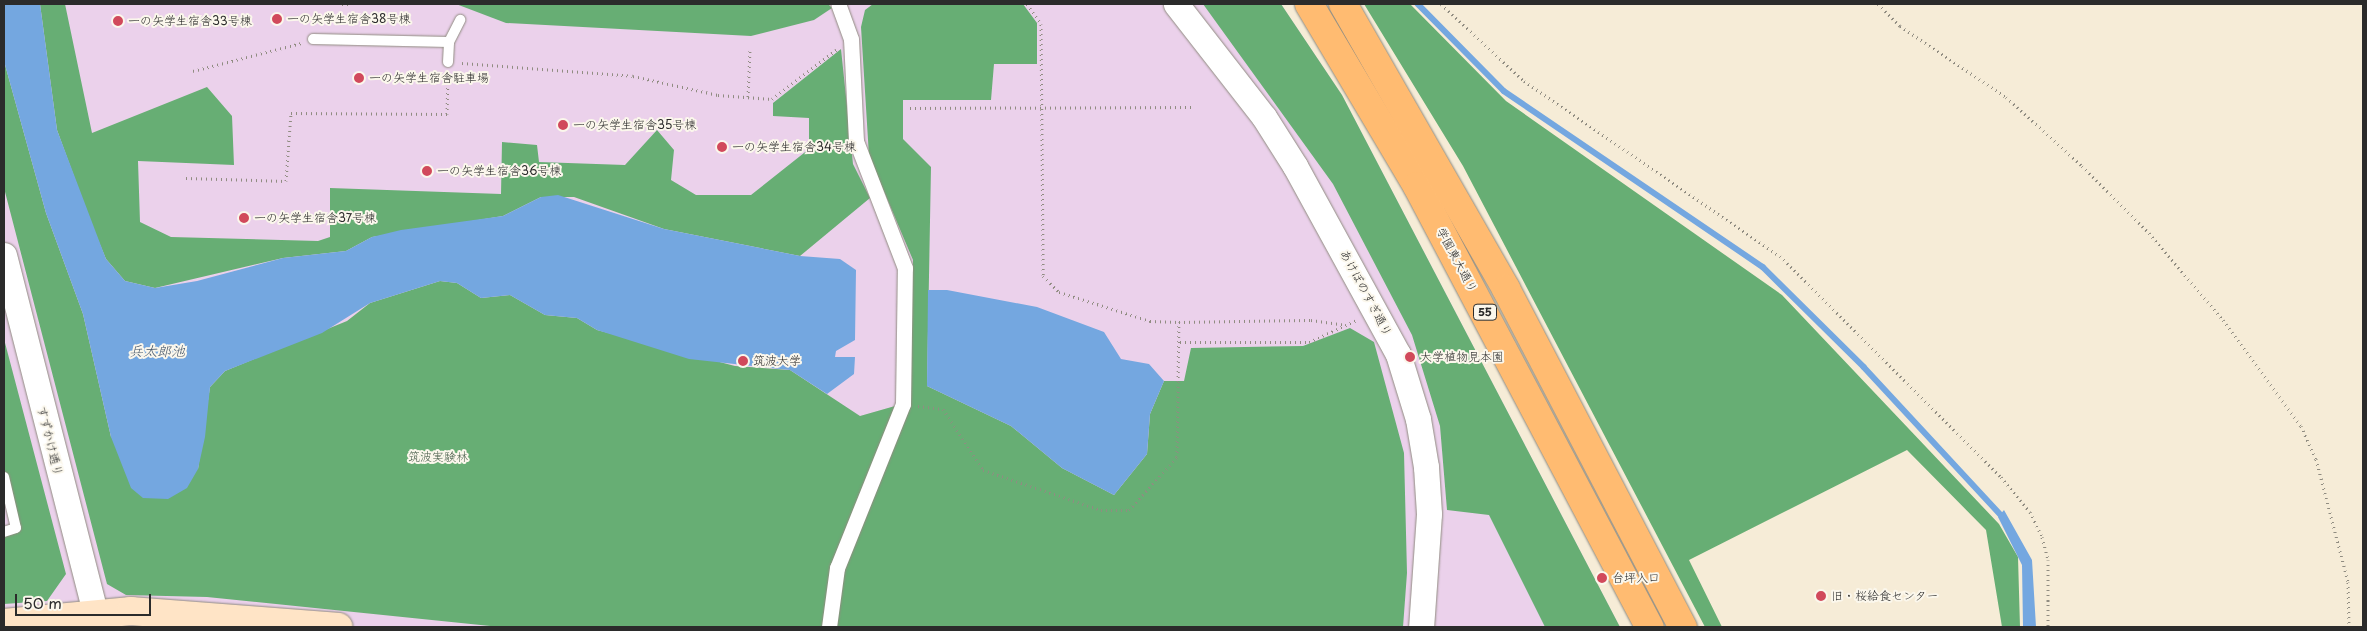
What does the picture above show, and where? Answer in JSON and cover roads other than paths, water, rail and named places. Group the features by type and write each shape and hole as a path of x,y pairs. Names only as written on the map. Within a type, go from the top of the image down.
{"main road":[{"name":"学園東大通り","path":"1309,4 1417,186 1650,627"},
{"name":"55","path":"1343,4 1506,289 1683,627"},
{"path":"4,623 220,616 338,627"}],"street":[{"path":"829,627 837,568 902,404 905,268 856,141 850,40 838,4"},
{"name":"あけぼのすぎ通り","path":"1176,4 1264,117 1361,317 1411,390 1426,467 1429,514 1420,627"},
{"name":"すずかけ通り","path":"4,255 97,620"}],"lane":[{"path":"448,62 449,42 460,20"},
{"path":"313,38 449,42"},
{"path":"4,477 16,528 4,532"}],"water":[{"name":"兵太郎池","path":"4,4 40,4 57,130 106,259 125,281 155,288 197,281 283,258 346,251 372,237 401,230 503,216 541,197 558,195 664,229 800,256 840,259 856,270 855,340 836,351 835,357 855,357 854,374 827,394 790,370 689,359 597,330 577,318 545,315 510,295 481,298 457,283 440,281 370,303 322,333 225,371 210,387 205,437 198,469 187,488 168,499 143,498 131,488 111,437 83,314 46,213 4,61"},
{"path":"928,290 947,290 1037,307 1104,332 1121,359 1149,364 1164,381 1150,414 1147,454 1114,495 1062,468 1011,426 927,386"},
{"path":"2004,510 2032,560 2036,627 2023,627 2022,565 1998,517"}],"waterway":[{"path":"1418,4 1504,91 1763,267 1864,367 2005,519"}],"place":[{"name":"一の矢学生宿舎38号棟","path":"277,19"},
{"name":"一の矢学生宿舎33号棟","path":"118,21"},
{"name":"一の矢学生宿舎駐車場","path":"359,78"},
{"name":"一の矢学生宿舎35号棟","path":"563,125"},
{"name":"一の矢学生宿舎34号棟","path":"722,147"},
{"name":"一の矢学生宿舎36号棟","path":"427,171"},
{"name":"一の矢学生宿舎37号棟","path":"244,218"},
{"name":"大学植物見本園","path":"1410,357"},
{"name":"筑波大学","path":"743,361"},
{"name":"台坪入口","path":"1602,578"},
{"name":"旧・桜給食センター","path":"1821,596"}],"park label":[{"name":"筑波実験林","path":"438,457"}]}
